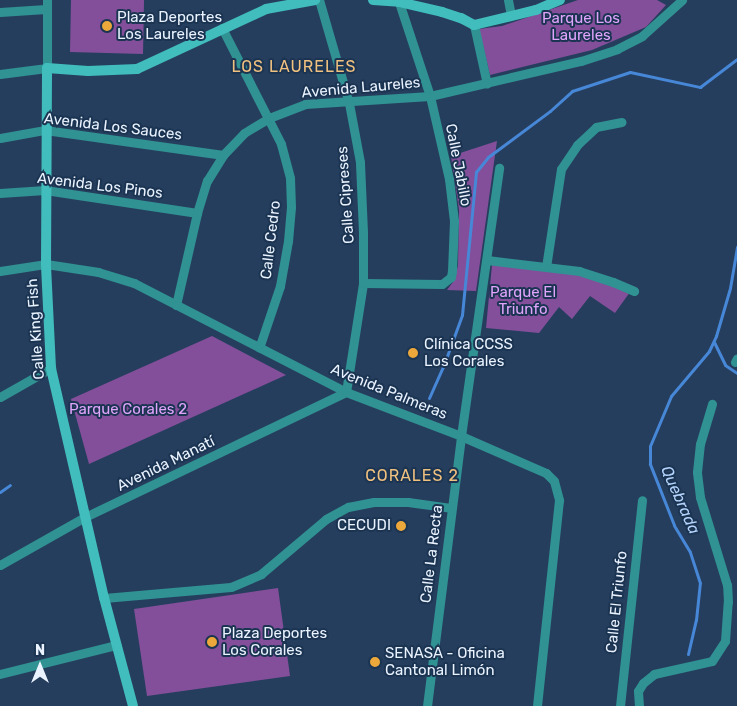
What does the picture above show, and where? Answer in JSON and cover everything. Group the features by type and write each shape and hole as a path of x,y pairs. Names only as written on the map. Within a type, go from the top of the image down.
{"street":[{"path":"0,74 47,68 88,71 137,69 266,9 315,0"},
{"name":"Calle Cipreses","path":"320,0 349,103 360,162 363,283 346,392"},
{"path":"373,0 399,2 461,18 474,25 560,0"},
{"path":"508,0 510,16"},
{"name":"Avenida Laureles","path":"176,305 197,213 208,181 223,155 244,133 269,118 305,104 349,103 430,96 581,61 617,49 642,36 682,0"},
{"name":"Calle Jabillo","path":"363,283 442,284 451,277 453,201 430,96 399,2"},
{"path":"0,12 47,5"},
{"name":"Calle King Fish","path":"47,5 45,190 51,368 104,598 133,706"},
{"path":"474,25 487,84"},
{"name":"Calle Cedro","path":"222,28 269,118 284,152 290,178 291,207 288,241 280,286 259,348"},
{"path":"546,267 561,169 577,145 596,127 622,122"},
{"name":"Avenida Los Sauces","path":"0,138 45,130 223,155"},
{"name":"Calle La Recta","path":"427,706 461,436 499,168"},
{"name":"Avenida Los Pinos","path":"0,193 45,190 197,213"},
{"path":"487,260 579,271 598,276 634,291"},
{"name":"Avenida Palmeras","path":"0,271 46,264 98,272 134,283 346,392 461,436 546,473 554,481 559,500 537,706"},
{"path":"0,397 51,368"},
{"name":"Avenida Manatí","path":"0,565 85,517 346,392"},
{"path":"639,706 638,691 643,683 654,674 712,661 724,641 728,602 727,584 700,498 697,472 700,444 712,404"},
{"name":"Calle El Triunfo","path":"620,706 642,500"},
{"path":"104,598 232,587 261,574 326,519 348,507 374,502 408,502 452,508"},
{"path":"0,674 116,645"}],"green space":[{"name":"Plaza Deportes Los Laureles","path":"71,0 144,0 143,54 70,52"},
{"name":"Parque Los Laureles","path":"578,0 657,0 666,5 646,27 592,50 490,75 479,29 502,26"},
{"path":"497,141 476,291 447,290 453,282 458,266 459,210 451,156"},
{"name":"Parque El Triunfo","path":"492,265 580,275 630,292 615,313 590,296 572,319 559,307 539,333 486,328"},
{"name":"Parque Corales 2","path":"212,336 286,375 89,464 71,399"},
{"name":"Plaza Deportes Los Corales","path":"278,588 290,676 147,696 134,609"}],"waterway":[{"path":"429,398 443,367 462,315 476,172 488,157 550,111 572,91 630,72 700,87 737,59"},
{"name":"Quebrada","path":"688,654 696,620 700,583 690,552 674,525 650,464 650,446 671,396 709,351 716,336 730,288 737,247"},
{"name":"Quebrada","path":"714,342 725,365 737,373"},
{"path":"0,492 10,485"}],"place":[{"name":"Plaza Deportes Los Laureles","path":"107,26"},
{"name":"Clínica CCSS Los Corales","path":"413,353"},
{"name":"CECUDI","path":"401,526"},
{"name":"Plaza Deportes Los Corales","path":"212,642"},
{"name":"SENASA - Oficina Cantonal Limón","path":"375,662"}],"district":[{"name":"LOS LAURELES","path":"294,67"},
{"name":"CORALES 2","path":"412,476"}]}
